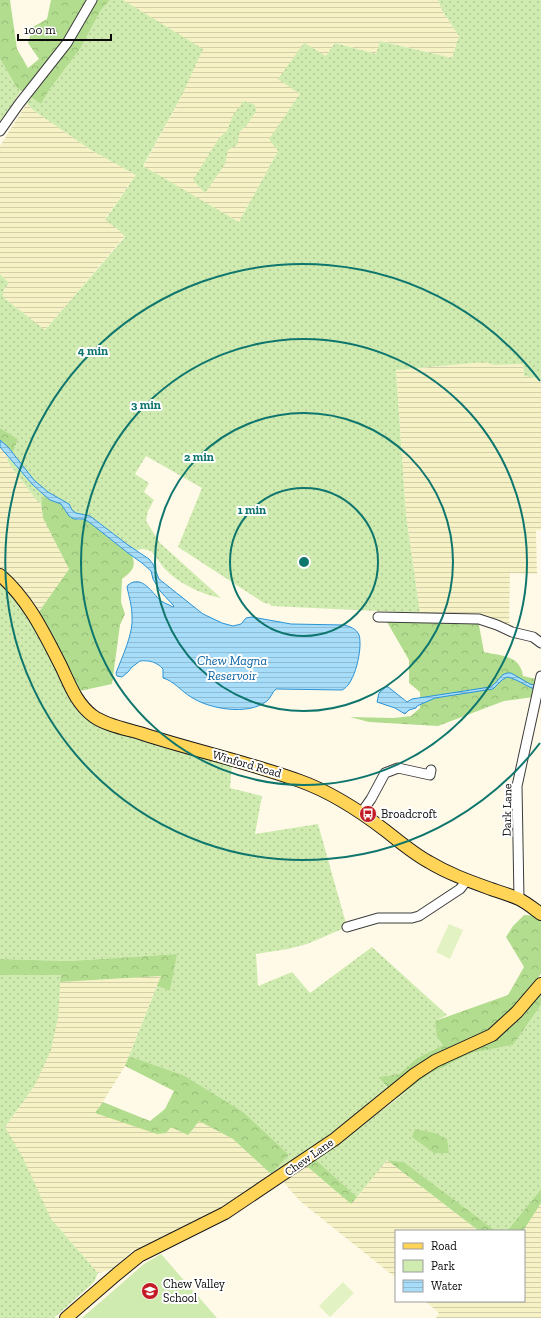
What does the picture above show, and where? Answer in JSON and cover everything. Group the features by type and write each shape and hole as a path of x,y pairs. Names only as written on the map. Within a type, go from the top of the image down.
{"main road":[{"name":"Winford Road","path":"0,575 12,586 24,601 37,621 72,692 82,706 95,717 108,723 302,782 327,793 361,813 423,859 450,874 519,899 541,914"},
{"name":"Chew Lane","path":"66,1318 140,1256 225,1213 335,1140 415,1074 435,1061 492,1035 517,1012 541,984"}],"street":[{"path":"0,130 67,43 92,0"},
{"path":"378,617 479,619 498,625 512,632 533,636 541,643"},
{"name":"Dark Lane","path":"519,899 517,786 541,676"},
{"path":"361,813 372,799 385,773 398,768 430,775"},
{"path":"347,927 378,918 412,918 419,916 460,889 467,880"}],"shaded area":[{"path":"123,0 438,0 443,12 459,36 452,58 381,41 376,54 335,43 270,139 278,151 239,222 143,167 182,95"},
{"path":"27,103 33,110 91,150 136,175 105,219 125,236 45,330 4,298 2,294 9,283 0,274 0,146"},
{"path":"484,362 495,365 523,364 524,376 541,379 541,530 536,530 537,574 510,573 509,627 420,613 406,515 396,370"},
{"path":"0,447 7,455 8,462 37,501 41,503 43,518 69,569 36,616 6,573 0,568"},
{"path":"161,976 125,1066 96,1113 171,1127 199,1121 233,1139 271,1174 260,1185 207,1217 161,1240 132,1251 111,1270 98,1273 51,1219 5,1127 35,1085 58,1018 60,982"},
{"path":"387,1160 478,1230 395,1230 395,1277 301,1202 284,1183 302,1162 351,1204"},
{"path":"541,1202 541,1318 436,1318 439,1313 426,1302 525,1302 525,1230 524,1230"}],"green space":[{"path":"0,0 10,0 17,49 28,68 39,59 28,43 33,27 47,19 51,0 110,0 101,10 80,49 52,86 41,104 17,88 0,59"},
{"path":"110,0 123,0 203,49 182,95 143,166 239,222 278,151 269,139 300,94 278,79 304,43 326,56 335,43 376,54 380,41 452,58 459,36 443,12 438,0 541,0 541,379 524,376 523,364 495,365 484,362 396,370 406,515 420,613 271,606 270,604 264,603 178,547 202,488 146,456 135,474 149,483 144,492 154,500 148,511 146,521 160,543 221,598 191,588 170,574 151,551 143,549 135,550 97,521 83,514 76,513 72,510 69,504 48,492 34,480 13,453 18,439 0,428 0,274 9,283 3,291 4,298 45,330 125,237 120,231 105,220 136,175 91,150 33,110 27,103 30,97 41,104 52,86 80,49 101,10"},
{"path":"0,59 17,88 21,91 0,123"},
{"path":"244,101 255,105 256,111 246,126 240,131 237,145 228,150 225,164 205,193 193,180 219,138 227,131 233,115"},
{"path":"0,428 18,439 13,453 0,440"},
{"path":"7,456 44,495 41,503 37,501 8,462"},
{"path":"44,495 50,500 61,504 66,512 78,520 83,519 89,522 132,556 134,563 132,569 122,579 121,602 125,614 120,625 112,684 75,692 36,616 69,569 43,518 41,503"},
{"path":"0,584 12,592 32,621 74,705 85,718 107,728 232,764 230,788 262,796 255,834 318,824 347,927 307,944 288,949 256,954 258,986 292,972 310,993 372,947 447,1015 435,1021 443,1045 417,1058 399,1074 378,1077 388,1089 320,1145 271,1174 289,1155 183,1075 129,1056 157,986 170,991 176,954 69,961 0,959"},
{"path":"392,619 478,620 484,652 514,660 521,669 523,676 536,679 541,672 541,696 504,701 438,726 369,722 350,717 394,718 411,716 420,708 420,692 409,683 409,660 387,622"},
{"path":"524,915 541,916 541,974 538,978 541,981 541,1005 513,1045 472,1053 431,1073 397,1098 378,1077 399,1074 417,1058 443,1045 437,1037 435,1021 508,995 524,967 506,937 513,926"},
{"path":"449,924 463,930 450,959 436,952"},
{"path":"177,954 170,991 157,986 161,976 60,982 61,975 0,975 0,959 69,961"},
{"path":"0,975 61,975 58,1018 51,1050 35,1085 5,1127 23,1158 51,1219 98,1273 94,1282 54,1318 0,1318"},
{"path":"541,1005 541,1189 508,1230 495,1230 404,1162 387,1160 357,1197 316,1160 431,1073 472,1053 513,1045"},
{"path":"129,1056 183,1075 243,1112 289,1155 271,1174 233,1139 199,1121 188,1135 171,1127 166,1133 157,1134 95,1113 103,1102 150,1121 165,1109 174,1091 125,1066"},
{"path":"415,1129 435,1133 447,1139 449,1153 434,1153 412,1137"},
{"path":"316,1160 357,1197 351,1204 302,1162"},
{"path":"387,1160 404,1162 495,1230 478,1230"},
{"path":"541,1189 541,1203 524,1230 508,1230"},
{"name":"Chew Valley School","path":"161,1254 217,1318 82,1318 144,1264"},
{"path":"343,1282 354,1293 330,1317 319,1306"}],"water":[{"name":"Chew Magna Reservoir","path":"0,440 8,447 34,480 48,492 69,504 72,510 76,513 90,516 149,559 153,564 159,579 203,614 222,623 233,626 241,624 246,618 252,617 291,624 344,625 355,629 359,635 360,641 359,656 354,674 347,687 342,690 276,689 267,701 259,706 229,709 208,705 187,695 171,681 163,678 163,669 153,662 140,661 122,677 117,676 116,673 127,645 132,622 132,608 127,587 128,585 133,582 142,583 161,601 173,607 174,606 160,591 153,579 151,571 142,563 89,522 83,519 74,519 69,516 61,504 50,500 32,484 0,447"},
{"path":"507,673 511,673 530,684 535,685 534,689 507,677 493,689 435,698 409,710 405,714 395,708 377,702 379,693 387,686 407,702 412,699 490,687"}],"place":[{"name":"Broadcroft","path":"368,814"},
{"name":"Chew Valley School","path":"150,1291"}]}
